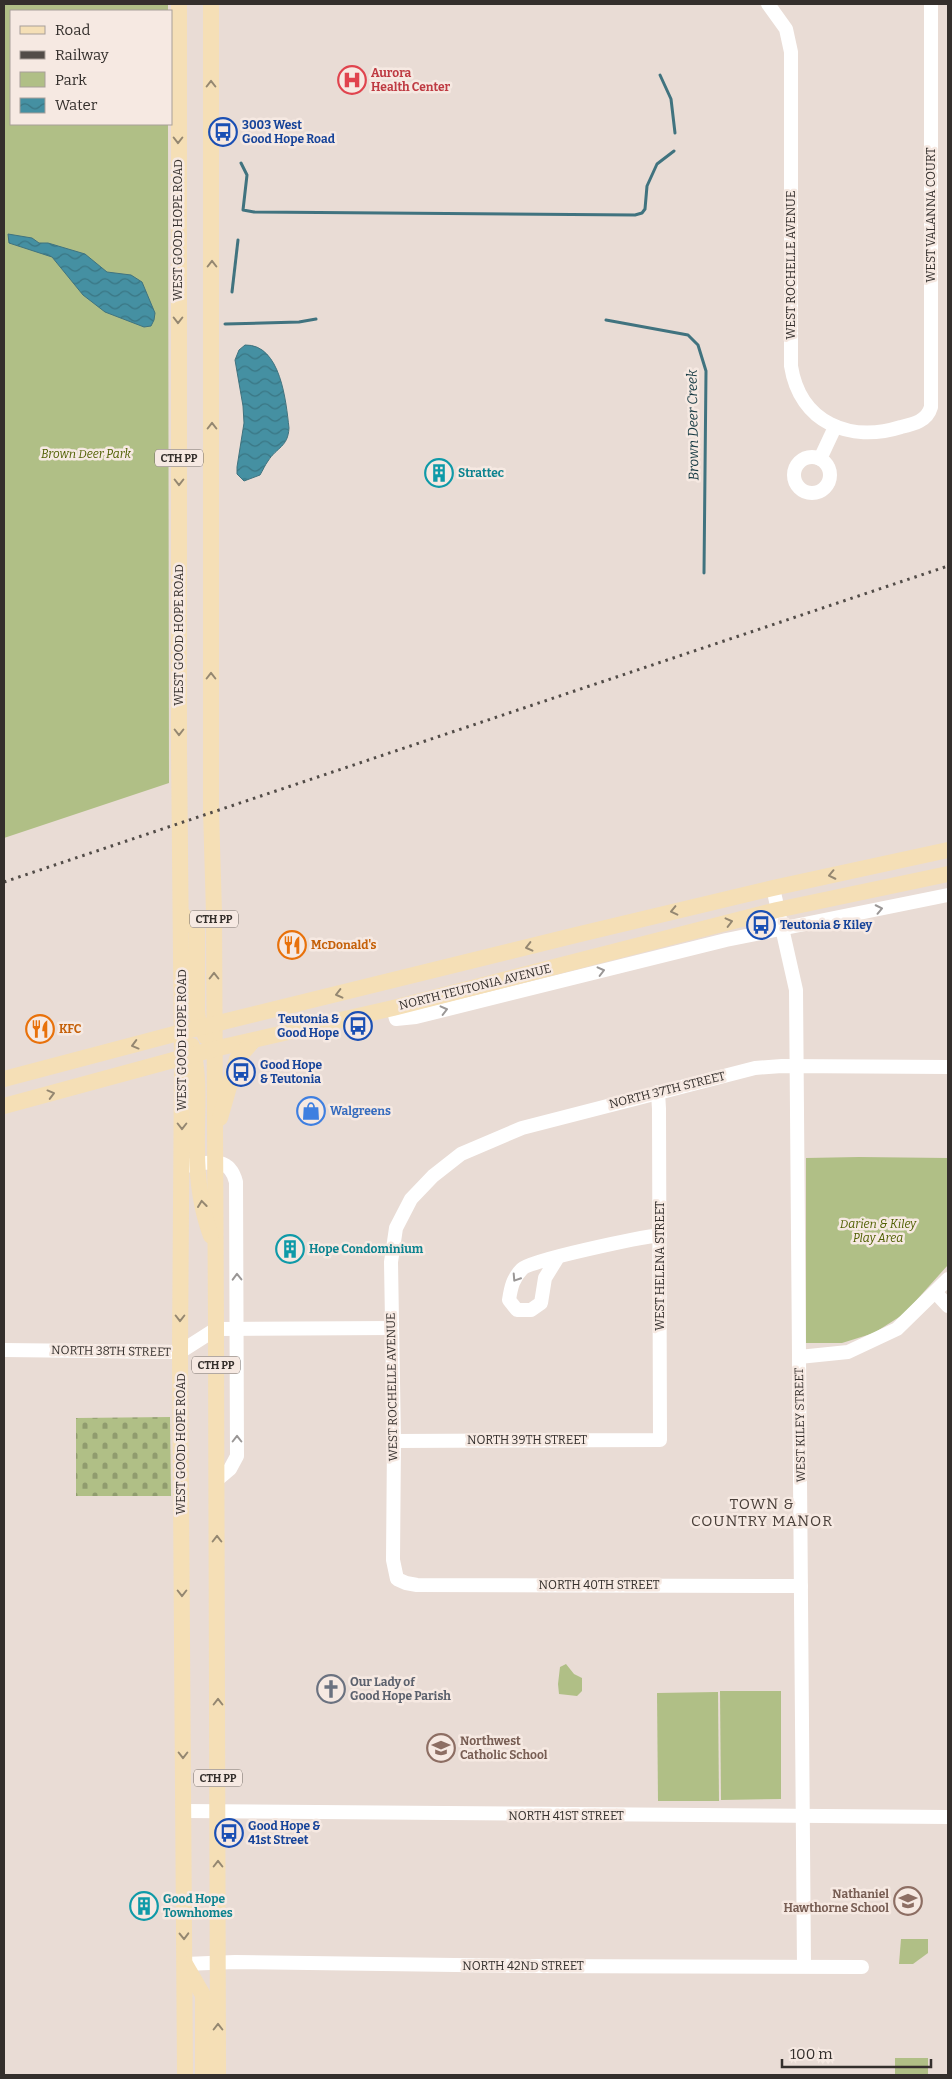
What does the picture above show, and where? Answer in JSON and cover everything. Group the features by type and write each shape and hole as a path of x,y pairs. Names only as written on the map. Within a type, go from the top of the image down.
{"main road":[{"name":"WEST GOOD HOPE ROAD","path":"179,4 179,759 182,1032"},
{"name":"CTH PP","path":"208,1026 211,812 211,4"},
{"name":"NORTH TEUTONIA AVENUE","path":"4,1080 182,1032 773,888 948,850"},
{"name":"NORTH TEUTONIA AVENUE","path":"4,1106 214,1050 394,1014 777,910 948,874"},
{"path":"182,913 197,930 197,1010 208,1026 214,1050"},
{"path":"182,1032 191,1042 188,1057 197,1076 189,1166 216,1250"},
{"path":"215,1136 238,1059 253,1041"},
{"name":"CTH PP","path":"214,1050 215,1136 222,1164 216,1250 218,2075"},
{"name":"WEST GOOD HOPE ROAD","path":"185,2075 180,1352 189,1166"},
{"path":"185,1964 203,1995 203,2075"}],"street":[{"name":"WEST ROCHELLE AVENUE","path":"768,4 783,22 791,52 790,366 793,379 807,405 834,428 853,432 876,433 920,421"},
{"name":"WEST VALANNA COURT","path":"920,421 927,416 930,407 931,4"},
{"path":"820,458 834,428"},
{"name":"WEST KILEY STREET","path":"773,888 796,990 804,1966"},
{"name":"NORTH TEUTONIA AVENUE","path":"394,1014 416,1017 711,944 948,895"},
{"name":"NORTH 37TH STREET","path":"410,1199 433,1176 461,1154 522,1128 755,1068 797,1066 948,1067"},
{"name":"WEST HELENA STREET","path":"658,1092 660,1440"},
{"path":"189,1166 222,1164 236,1182 237,1456 230,1469 217,1480"},
{"name":"WEST ROCHELLE AVENUE","path":"397,1579 393,1560 394,1441 390,1262 396,1228 410,1199"},
{"path":"558,1257 643,1237 660,1235"},
{"path":"799,1357 848,1352 897,1329 936,1293 948,1279"},
{"path":"936,1293 948,1306"},
{"path":"216,1329 392,1328"},
{"name":"NORTH 38TH STREET","path":"4,1350 180,1352 216,1329"},
{"name":"NORTH 39TH STREET","path":"394,1441 660,1440"},
{"name":"NORTH 40TH STREET","path":"397,1579 417,1585 801,1586"},
{"name":"NORTH 41ST STREET","path":"183,1811 948,1817"},
{"name":"NORTH 42ND STREET","path":"185,1964 235,1962 510,1966 862,1967"}],"green space":[{"name":"Brown Deer Park","path":"4,4 168,4 168,10 10,10 10,125 168,125 169,783 4,838"},
{"name":"Darien & Kiley Play Area","path":"806,1158 948,1158 948,1265 904,1314 874,1333 842,1343 806,1343"},
{"path":"170,1417 171,1496 76,1496 76,1418"},
{"path":"566,1664 574,1674 582,1678 582,1691 577,1696 559,1694 560,1667"},
{"path":"720,1691 781,1691 781,1799 721,1800"},
{"path":"718,1692 719,1801 658,1801 657,1693"},
{"path":"901,1939 928,1939 928,1953 913,1964 899,1964"},
{"path":"895,2058 928,2058 928,2075 895,2075"}],"water":[{"path":"8,234 32,238 39,243 48,243 85,254 107,272 131,275 142,282 155,313 151,326 144,327 105,312 83,295 52,257 9,243"},
{"path":"245,345 257,347 267,354 274,364 283,390 289,428 287,439 271,456 260,475 244,481 237,474 244,423 235,360 239,350"}],"waterway":[{"path":"660,75 671,99 675,133"},
{"path":"241,163 247,175 243,210 254,212 635,215 642,213 645,209 647,186 657,164 674,151"},
{"path":"232,292 238,240"},
{"name":"Brown Deer Creek","path":"225,324 299,322 316,319"},
{"name":"Brown Deer Creek","path":"606,320 688,335 698,345 706,371 704,573"}],"railway":[{"path":"4,882 948,566"}],"place":[{"name":"Aurora Health Center","path":"352,80"},
{"name":"3003 West Good Hope Road","path":"223,132"},
{"name":"Strattec","path":"439,473"},
{"name":"Teutonia & Kiley","path":"761,925"},
{"name":"McDonald's","path":"292,945"},
{"name":"Teutonia & Good Hope","path":"358,1026"},
{"name":"KFC","path":"40,1029"},
{"name":"Good Hope & Teutonia","path":"241,1072"},
{"name":"Walgreens","path":"311,1111"},
{"name":"Hope Condominium","path":"290,1249"},
{"name":"Our Lady of Good Hope Parish","path":"331,1689"},
{"name":"Northwest Catholic School","path":"441,1748"},
{"name":"Good Hope & 41st Street","path":"229,1833"},
{"name":"Nathaniel Hawthorne School","path":"908,1901"},
{"name":"Good Hope Townhomes","path":"144,1906"}],"district":[{"name":"TOWN & COUNTRY MANOR","path":"762,1512"}]}
